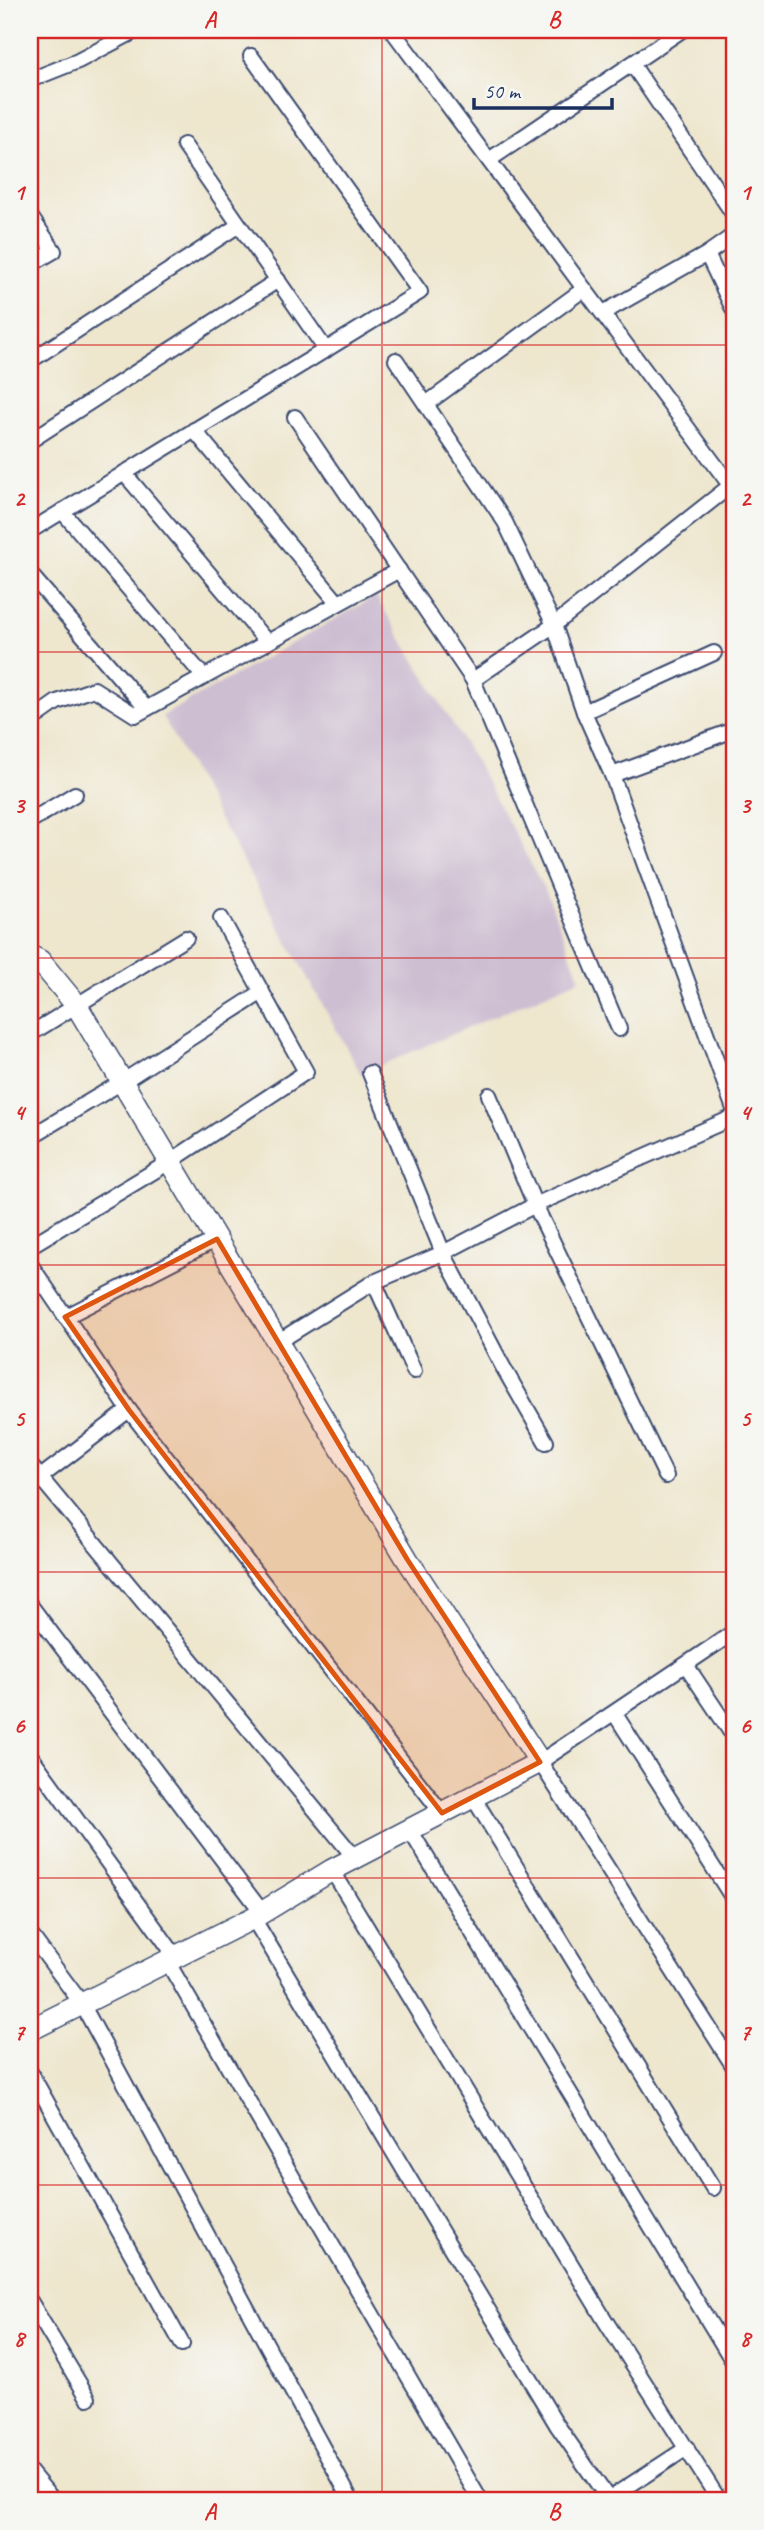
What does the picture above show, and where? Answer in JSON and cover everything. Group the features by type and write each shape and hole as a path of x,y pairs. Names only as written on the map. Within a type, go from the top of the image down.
{"street":[{"path":"30,80 78,61 137,30"},
{"path":"392,30 732,484 554,625 473,680"},
{"path":"489,160 682,30"},
{"path":"30,531 420,292 251,56"},
{"path":"632,64 734,215"},
{"path":"184,145 326,350"},
{"path":"30,216 54,251 30,265"},
{"path":"30,361 239,225"},
{"path":"603,313 708,254 734,235"},
{"path":"708,254 734,311"},
{"path":"30,441 278,280"},
{"path":"426,404 584,289"},
{"path":"396,360 505,522 554,625 584,712 612,775 734,1109"},
{"path":"295,417 473,680 619,1029"},
{"path":"194,430 338,603"},
{"path":"124,473 267,642"},
{"path":"62,511 204,677"},
{"path":"30,721 57,702 94,689 135,715 398,570"},
{"path":"30,574 146,708"},
{"path":"584,712 714,653"},
{"path":"612,775 731,731"},
{"path":"30,821 75,794"},
{"path":"30,1246 172,1161 306,1072 221,918"},
{"path":"30,1034 186,939"},
{"path":"30,956 40,961 77,1006 172,1161 276,1343 407,1559 734,2067"},
{"path":"30,1137 122,1082 262,992"},
{"path":"370,1073 443,1253 546,1442"},
{"path":"489,1095 535,1205 666,1476"},
{"path":"276,1343 373,1282 443,1253 535,1205 734,1117"},
{"path":"65,1317 217,1238"},
{"path":"30,1264 129,1410 442,1814"},
{"path":"373,1282 414,1371"},
{"path":"34,1481 129,1410"},
{"path":"30,1465 34,1481 355,1858"},
{"path":"30,1605 258,1915 557,2426 608,2500 687,2448"},
{"path":"30,2030 258,1915 332,1870 540,1762 734,1632"},
{"path":"686,1665 734,1737"},
{"path":"615,1714 734,1900"},
{"path":"30,1755 171,1959 480,2500"},
{"path":"473,1797 713,2188"},
{"path":"410,1830 734,2363"},
{"path":"332,1870 606,2322 719,2500"},
{"path":"30,1934 82,2004 351,2500"},
{"path":"30,2072 182,2344"},
{"path":"30,2301 88,2398"},
{"path":"30,2472 53,2500"}],"highlighted area":[{"path":"217,1239 407,1559 540,1762 442,1813 129,1410 65,1317"}],"shaded area":[{"path":"376,596 477,764 548,896 580,979 361,1074 162,716"}]}
